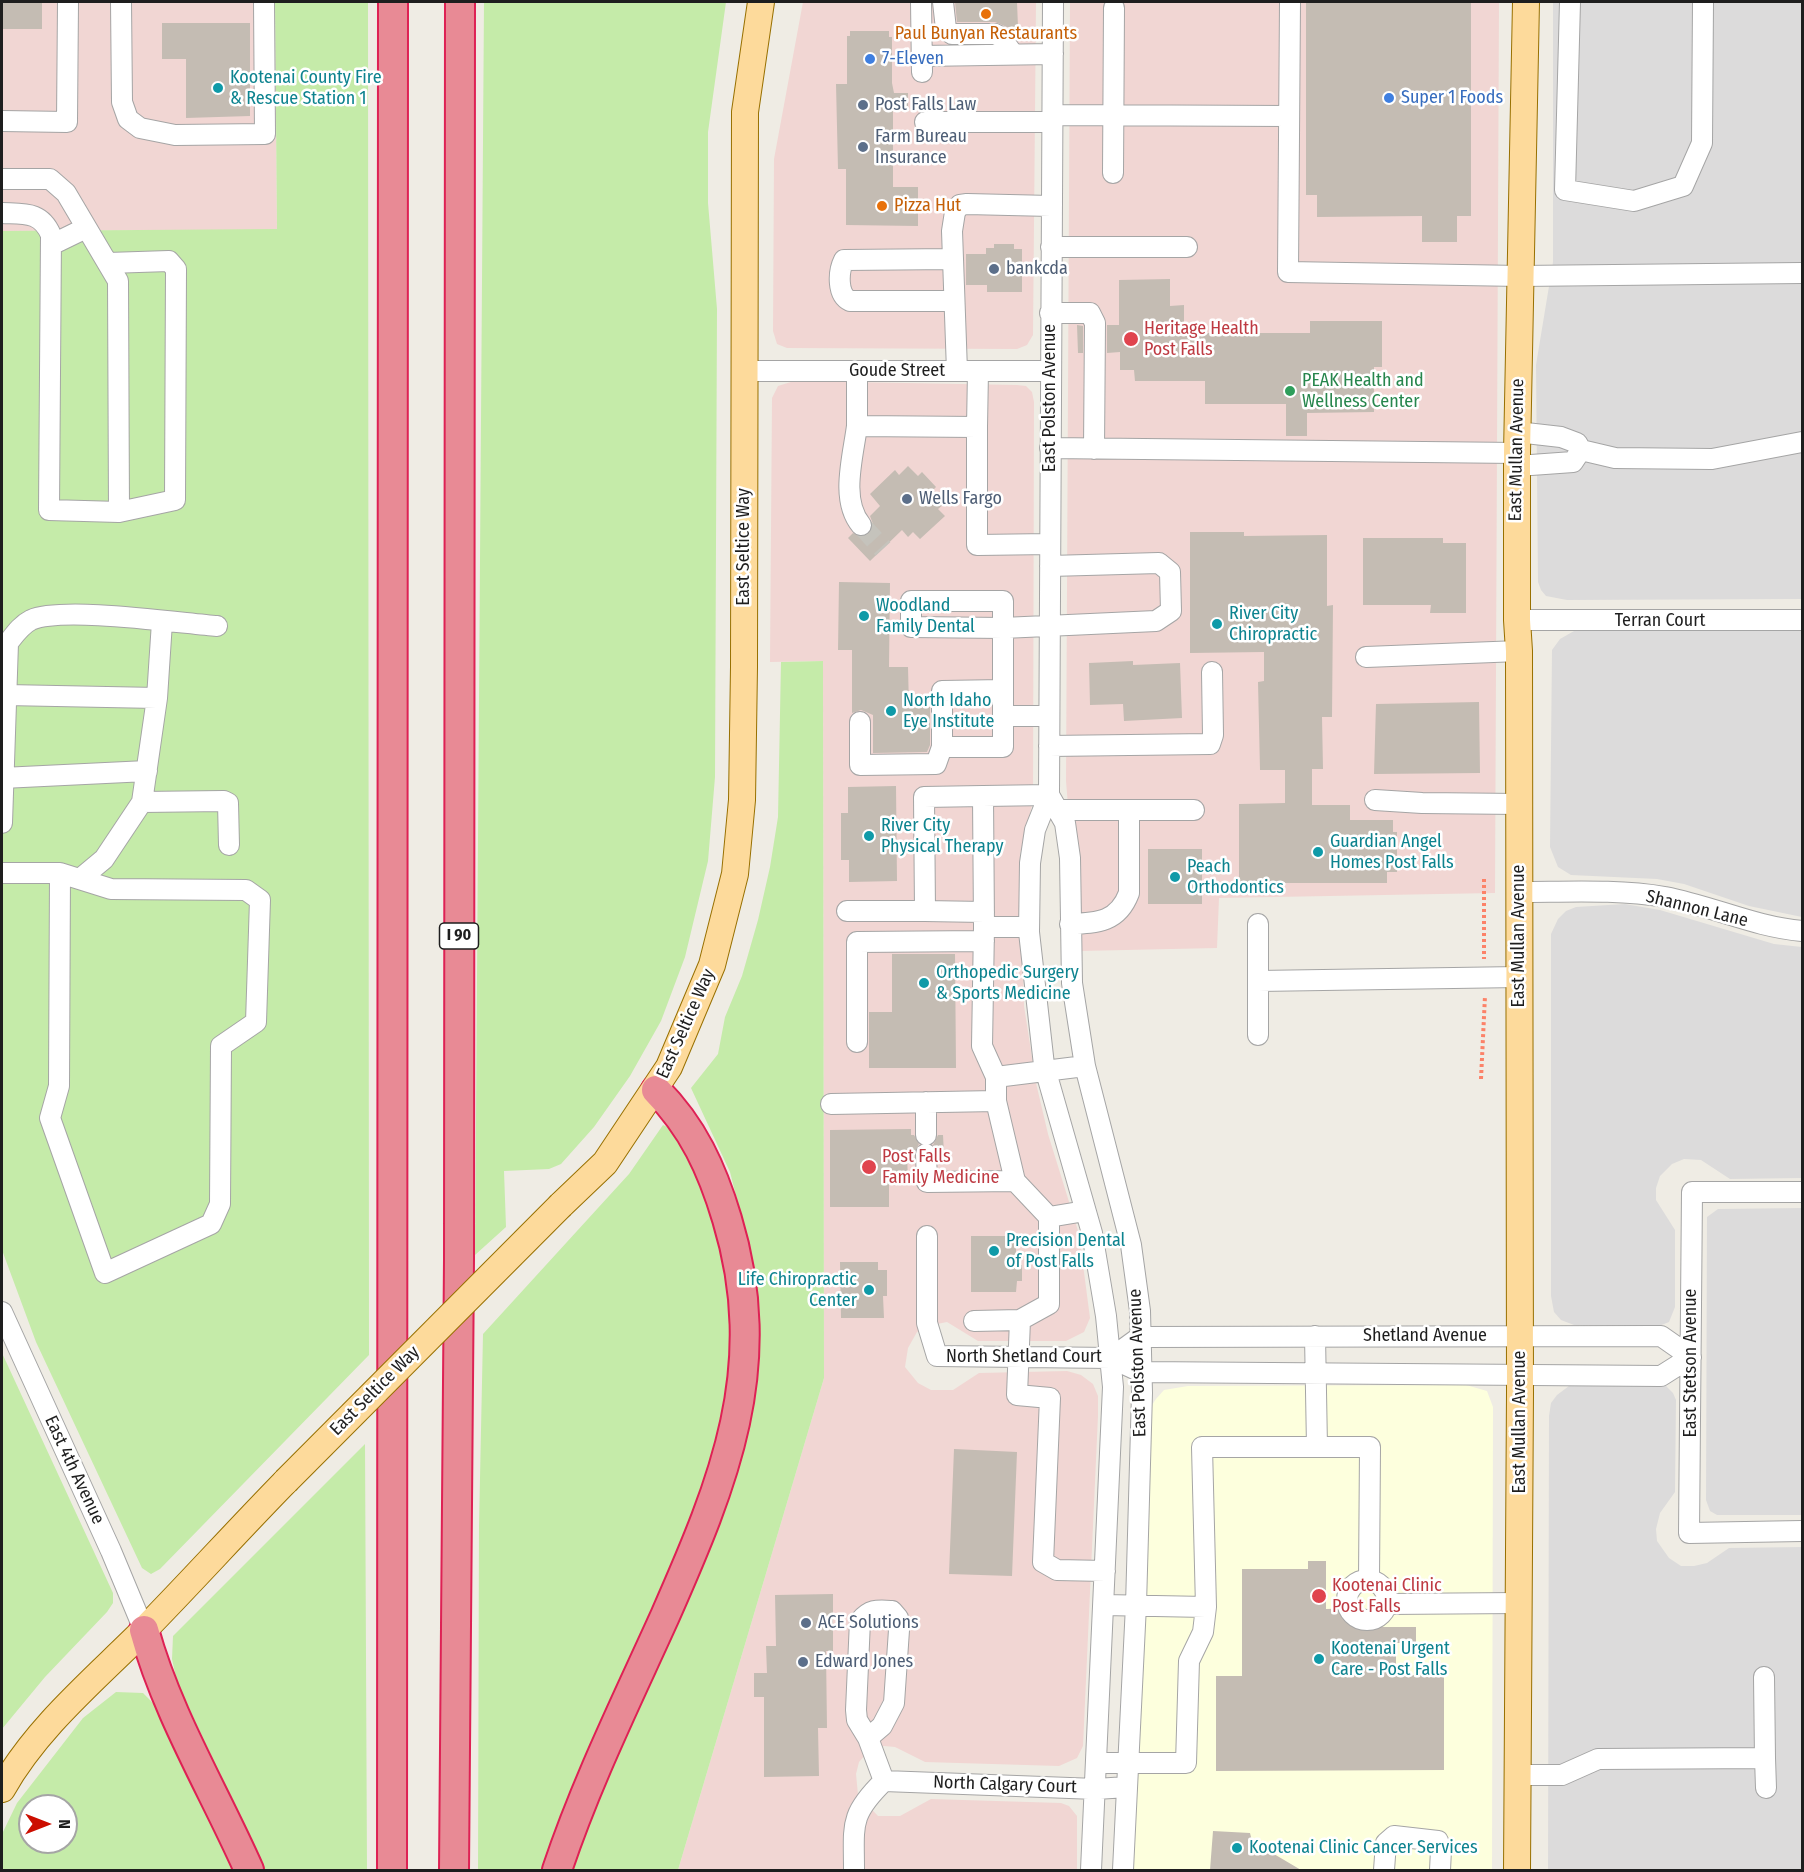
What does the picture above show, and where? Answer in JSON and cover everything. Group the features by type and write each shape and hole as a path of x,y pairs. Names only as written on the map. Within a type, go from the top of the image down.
{"highway":[{"path":"392,1870 393,2"},
{"name":"I 90","path":"454,1870 459,1260 460,2"},
{"path":"557,1870 590,1783 707,1521 734,1430 743,1377 744,1298 734,1240 720,1196 698,1143 656,1090"},
{"path":"144,1630 154,1669 168,1702 249,1870"}],"main road":[{"name":"East Seltice Way","path":"2,1789 13,1769 59,1714 144,1630 286,1481 605,1163 656,1090 683,1040 708,976 735,874 742,800 746,112 761,2"},
{"name":"East Mullan Avenue","path":"1517,1870 1520,651 1516,620 1526,2"}],"street":[{"path":"2,121 67,122 68,2"},
{"path":"121,2 122,102 128,119 140,128 175,135 265,134 264,2"},
{"path":"921,2 922,64 1013,54 1053,54"},
{"path":"943,2 946,29 952,34 995,34 1001,36 1013,54"},
{"name":"East Polston Avenue","path":"1053,2 1049,746 1054,803 1065,823 1070,858 1072,983 1085,1066 1131,1245 1140,1337 1136,1605 1123,1870"},
{"path":"1290,2 1288,272 1520,276 1803,273"},
{"path":"1570,2 1564,190 1634,201 1683,186 1702,143 1703,2"},
{"path":"1113,173 1114,8"},
{"path":"925,122 1113,115 1289,116"},
{"path":"2,179 50,179 66,193 118,281 119,512"},
{"path":"957,371 952,231 955,212 960,206 1051,206"},
{"path":"2,213 34,214 43,220 51,235 49,510 119,512 175,500 176,269 169,261 108,263"},
{"path":"51,245 86,228"},
{"path":"1051,247 1187,247"},
{"path":"953,260 844,260 840,268 841,292 843,298 850,301 954,301"},
{"path":"1050,313 1090,313 1093,315 1095,322 1094,449"},
{"name":"Goude Street","path":"744,371 1050,371"},
{"path":"857,371 857,426 850,485 851,512 861,525"},
{"path":"978,371 977,545 1050,544"},
{"path":"857,426 977,427"},
{"path":"1517,450 1561,437 1577,443 1581,450 1615,458 1712,459 1803,442"},
{"path":"1050,448 1517,450 1573,462 1581,450"},
{"path":"942,747 1003,747 1003,628 1156,621 1171,611 1170,572 1159,563 1050,566"},
{"path":"2,823 8,643 18,630 32,620 66,614 217,626"},
{"name":"Terran Court","path":"1516,620 1803,620"},
{"path":"80,879 104,859 142,802 157,698 162,622"},
{"path":"1366,657 1520,651"},
{"path":"1049,746 1210,744 1213,735 1212,672"},
{"path":"860,722 860,765 936,764 942,747 942,691 1003,690"},
{"path":"6,695 157,698"},
{"path":"1003,716 1049,716"},
{"path":"2,778 147,771"},
{"path":"974,1321 1020,1320 1049,1304 1049,1217 1015,1181 996,1101 996,1077 982,1046 983,796"},
{"path":"925,911 924,797 983,796 1129,810 1194,810"},
{"path":"1376,800 1519,804"},
{"path":"142,802 224,801 228,803 229,845"},
{"name":"East Polston Avenue","path":"1054,803 1035,830 1030,863 1029,927 1045,1069 1092,1233 1111,1358 1113,1387 1091,1870"},
{"path":"1070,924 1100,923 1110,919 1125,903 1129,893 1129,810"},
{"path":"2,873 60,873 111,889 246,890 260,900 256,1022 221,1046 220,1204 211,1224 105,1273 50,1118 59,1086 60,873"},
{"name":"Shannon Lane","path":"1519,892 1614,892 1666,897 1766,926 1803,931"},
{"path":"847,910 925,911 984,927"},
{"path":"1258,924 1258,1035"},
{"path":"857,1042 857,942 984,927 1029,927"},
{"path":"1258,981 1519,977"},
{"path":"996,1077 1045,1069 1085,1066"},
{"path":"831,1104 996,1101"},
{"path":"926,1102 927,1182 1015,1181"},
{"name":"East Stetson Avenue","path":"1803,1192 1692,1192 1689,1533 1803,1531"},
{"path":"1049,1217 1085,1211"},
{"name":"North Shetland Court","path":"927,1236 927,1323 937,1356 1111,1358"},
{"name":"East 4th Avenue","path":"2,1312 111,1551 144,1630"},
{"path":"1020,1320 1017,1395 1050,1398 1043,1562 1057,1570 1105,1571"},
{"path":"1314,1336 1317,1447"},
{"name":"Shetland Avenue","path":"1111,1358 1141,1372 1520,1373 1661,1376 1691,1357 1661,1336 1140,1337"},
{"path":"1111,1358 1140,1337"},
{"path":"1097,1763 1186,1763 1189,1661 1203,1632 1206,1607 1202,1447 1370,1447 1369,1580"},
{"path":"1369,1580 1381,1586 1385,1591 1387,1604 1375,1619 1362,1620 1351,1612 1348,1606 1348,1593 1357,1583 1369,1580"},
{"path":"1387,1604 1519,1603"},
{"path":"1104,1605 1206,1607"},
{"path":"854,1870 855,1816 864,1801 884,1781 868,1738 857,1720 860,1621 867,1612 892,1611 898,1618 899,1630 894,1703 890,1714 868,1738"},
{"path":"1764,1677 1766,1788"},
{"path":"1518,1775 1562,1775 1598,1759 1765,1758"},
{"name":"North Calgary Court","path":"884,1781 1096,1789 1127,1787"},
{"path":"1384,1870 1386,1843 1394,1836 1438,1841 1441,1850 1440,1870"}],"shaded area":[{"path":"2,2 275,2 277,230 2,231"},
{"path":"803,2 1036,2 1033,335 1027,345 1017,349 787,348 777,344 773,331 774,159"},
{"path":"1070,2 1499,2 1495,893 1219,898 1217,948 1080,951 1066,781"},
{"path":"1553,2 1802,2 1802,599 1567,600 1546,596 1541,590 1538,582 1536,365 1553,262"},
{"path":"794,381 1017,385 1026,386 1032,392 1034,402 1033,801 1020,854 1024,1006 1036,1083 1048,1134 1079,1234 1090,1318 1084,1332 1066,1341 978,1341 947,1322 932,1325 917,1332 908,1348 905,1367 918,1383 931,1390 953,1390 979,1373 1067,1371 1081,1375 1093,1384 1098,1396 1098,1416 1083,1746 1077,1758 1059,1766 925,1762 895,1747 884,1746 867,1753 859,1762 856,1774 858,1795 878,1816 900,1816 931,1799 1061,1803 1069,1806 1077,1816 1077,1870 678,1870 824,1378 823,661 770,662 772,398 778,386"},
{"path":"1802,627 1802,917 1749,906 1684,884 1657,879 1571,875 1558,867 1550,847 1552,650 1560,639 1574,631"},
{"path":"1625,904 1660,910 1774,944 1802,947 1802,1178 1730,1179 1701,1160 1684,1159 1672,1164 1660,1176 1656,1188 1656,1200 1675,1230 1675,1307 1669,1322 1659,1326 1574,1325 1561,1320 1554,1312 1551,1296 1551,934 1558,919 1566,911 1576,907"},
{"path":"1802,1208 1802,1515 1717,1515 1710,1511 1706,1500 1707,1217 1718,1209"},
{"path":"1578,1383 1651,1383 1666,1386 1673,1393 1676,1400 1675,1492 1660,1513 1656,1529 1657,1541 1669,1558 1681,1566 1694,1566 1707,1563 1729,1548 1802,1547 1802,1870 1548,1870 1549,1416 1551,1403 1557,1395 1569,1386"},
{"name":"Kootenai Clinic Post Falls","path":"1466,1385 1487,1391 1493,1407 1492,1870 1133,1870 1152,1405 1156,1399 1164,1390 1188,1386"}],"green space":[{"path":"275,2 368,2 369,1355 160,1569 151,1574 142,1568 36,1342 2,1250 2,231 277,229"},
{"path":"484,2 726,2 708,132 708,203 717,309 715,777 708,861 685,957 661,1021 630,1076 594,1127 561,1164 549,1169 504,1171 506,1227 475,1255"},
{"path":"823,661 824,1378 678,1870 569,1870 721,1513 739,1465 752,1406 755,1298 745,1231 730,1172 691,1088 718,1054 725,1017 742,976 770,867 778,817 781,662"},
{"path":"663,1125 691,1139 718,1235 728,1284 732,1334 727,1403 711,1471 687,1539 595,1739 567,1805 544,1870 478,1870 479,1526 483,1334 629,1174"},
{"path":"2,1353 113,1593 113,1603 45,1677 2,1729"},
{"path":"365,1444 367,1870 264,1870 177,1682 172,1659 173,1636"},
{"path":"116,1692 143,1693 156,1706 236,1870 2,1870 2,1834 18,1802 18,1854 78,1854 78,1794 24,1794 83,1718"}],"building":[{"path":"2,2 42,2 42,29 2,29"},
{"name":"Paul Bunyan Restaurants","path":"955,2 1017,2 1018,27 1007,27 995,22 957,22"},
{"name":"Super 1 Foods","path":"1306,2 1471,2 1471,216 1457,216 1457,242 1422,242 1422,216 1317,217 1317,195 1306,195"},
{"name":"Kootenai County Fire & Rescue Station 1","path":"162,23 250,23 250,116 186,118 186,59 162,59"},
{"path":"850,31 889,31 889,37 892,37 894,93 908,93 908,108 893,109 893,187 918,187 918,226 846,225 846,169 838,169 836,84 847,84 847,36 850,36"},
{"name":"bankcda","path":"994,244 1014,244 1014,249 1022,249 1022,292 987,292 987,285 966,285 966,254 986,254 986,248 994,248"},
{"name":"PEAK Health and Wellness Center","path":"1170,279 1170,306 1184,305 1184,333 1310,333 1310,321 1382,321 1382,367 1374,367 1374,412 1307,413 1307,436 1286,436 1286,404 1205,404 1205,381 1135,381 1134,370 1120,370 1120,352 1107,353 1107,325 1119,325 1119,280"},
{"path":"1077,325 1083,326 1083,353 1078,353"},
{"name":"Wells Fargo","path":"908,466 918,476 922,472 936,487 933,490 945,503 938,509 945,516 920,539 913,532 908,537 902,530 870,561 848,538 853,533 862,537 871,531 873,524 870,516 880,506 870,494 895,470 899,475"},
{"path":"1190,532 1244,532 1244,536 1327,535 1327,606 1333,605 1332,717 1322,717 1323,769 1312,769 1312,805 1350,805 1350,820 1393,820 1393,832 1397,832 1397,872 1387,872 1387,883 1239,883 1239,804 1285,803 1285,770 1260,770 1258,682 1264,681 1264,652 1190,653"},
{"path":"1363,538 1443,538 1443,543 1466,543 1466,613 1430,613 1431,605 1363,605"},
{"path":"839,582 890,583 889,667 908,667 909,707 930,707 930,745 927,752 873,753 873,715 861,710 852,713 852,650 838,650"},
{"path":"1133,661 1133,665 1180,663 1182,718 1124,721 1123,704 1090,705 1089,663"},
{"path":"1479,702 1480,773 1374,774 1376,704"},
{"name":"River City Physical Therapy","path":"896,786 897,881 849,882 849,860 841,860 841,813 848,813 848,787"},
{"name":"Peach Orthodontics","path":"1148,849 1202,849 1202,904 1148,904"},
{"name":"Orthopedic Surgery & Sports Medicine","path":"892,954 955,954 956,1068 869,1068 869,1012 892,1012"},
{"name":"Post Falls Family Medicine","path":"911,1129 911,1135 914,1135 919,1144 914,1154 907,1154 908,1181 889,1181 889,1207 830,1207 830,1130"},
{"path":"938,1135 943,1135 944,1154 938,1154 933,1145"},
{"name":"Precision Dental of Post Falls","path":"971,1236 1016,1236 1016,1265 1022,1265 1022,1281 1017,1281 1016,1292 971,1292"},
{"name":"Life Chiropractic Center","path":"840,1262 878,1262 878,1270 887,1270 887,1296 883,1296 884,1318 841,1318"},
{"path":"954,1449 1017,1452 1012,1576 949,1574"},
{"name":"Kootenai Urgent Care - Post Falls","path":"1308,1561 1326,1561 1326,1609 1362,1608 1362,1627 1416,1627 1416,1643 1396,1643 1396,1675 1444,1675 1444,1770 1216,1771 1216,1676 1242,1676 1242,1569 1308,1569"},
{"path":"833,1594 833,1651 826,1651 827,1728 818,1728 819,1776 764,1777 764,1697 754,1697 754,1673 767,1673 766,1646 776,1646 775,1595"},
{"name":"Kootenai Clinic Cancer Services","path":"1213,1831 1250,1833 1252,1841 1301,1870 1210,1870"}],"tunnel":[{"path":"861,525 883,549"}],"place":[{"name":"Paul Bunyan Restaurants","path":"986,14"},
{"name":"7-Eleven","path":"870,59"},
{"name":"Kootenai County Fire & Rescue Station 1","path":"218,88"},
{"name":"Super 1 Foods","path":"1389,98"},
{"name":"Post Falls Law","path":"863,105"},
{"name":"Farm Bureau Insurance","path":"863,147"},
{"name":"Pizza Hut","path":"882,206"},
{"name":"bankcda","path":"994,269"},
{"name":"Heritage Health Post Falls","path":"1131,339"},
{"name":"PEAK Health and Wellness Center","path":"1290,391"},
{"name":"Wells Fargo","path":"907,499"},
{"name":"Woodland Family Dental","path":"864,616"},
{"name":"River City Chiropractic","path":"1217,624"},
{"name":"North Idaho Eye Institute","path":"891,711"},
{"name":"River City Physical Therapy","path":"869,836"},
{"name":"Guardian Angel Homes Post Falls","path":"1318,852"},
{"name":"Peach Orthodontics","path":"1175,877"},
{"name":"Orthopedic Surgery & Sports Medicine","path":"924,983"},
{"name":"Post Falls Family Medicine","path":"869,1167"},
{"name":"Precision Dental of Post Falls","path":"994,1251"},
{"name":"Life Chiropractic Center","path":"869,1290"},
{"name":"Kootenai Clinic Post Falls","path":"1319,1596"},
{"name":"ACE Solutions","path":"806,1623"},
{"name":"Kootenai Urgent Care - Post Falls","path":"1319,1659"},
{"name":"Edward Jones","path":"803,1662"},
{"name":"Kootenai Clinic Cancer Services","path":"1237,1848"}]}
